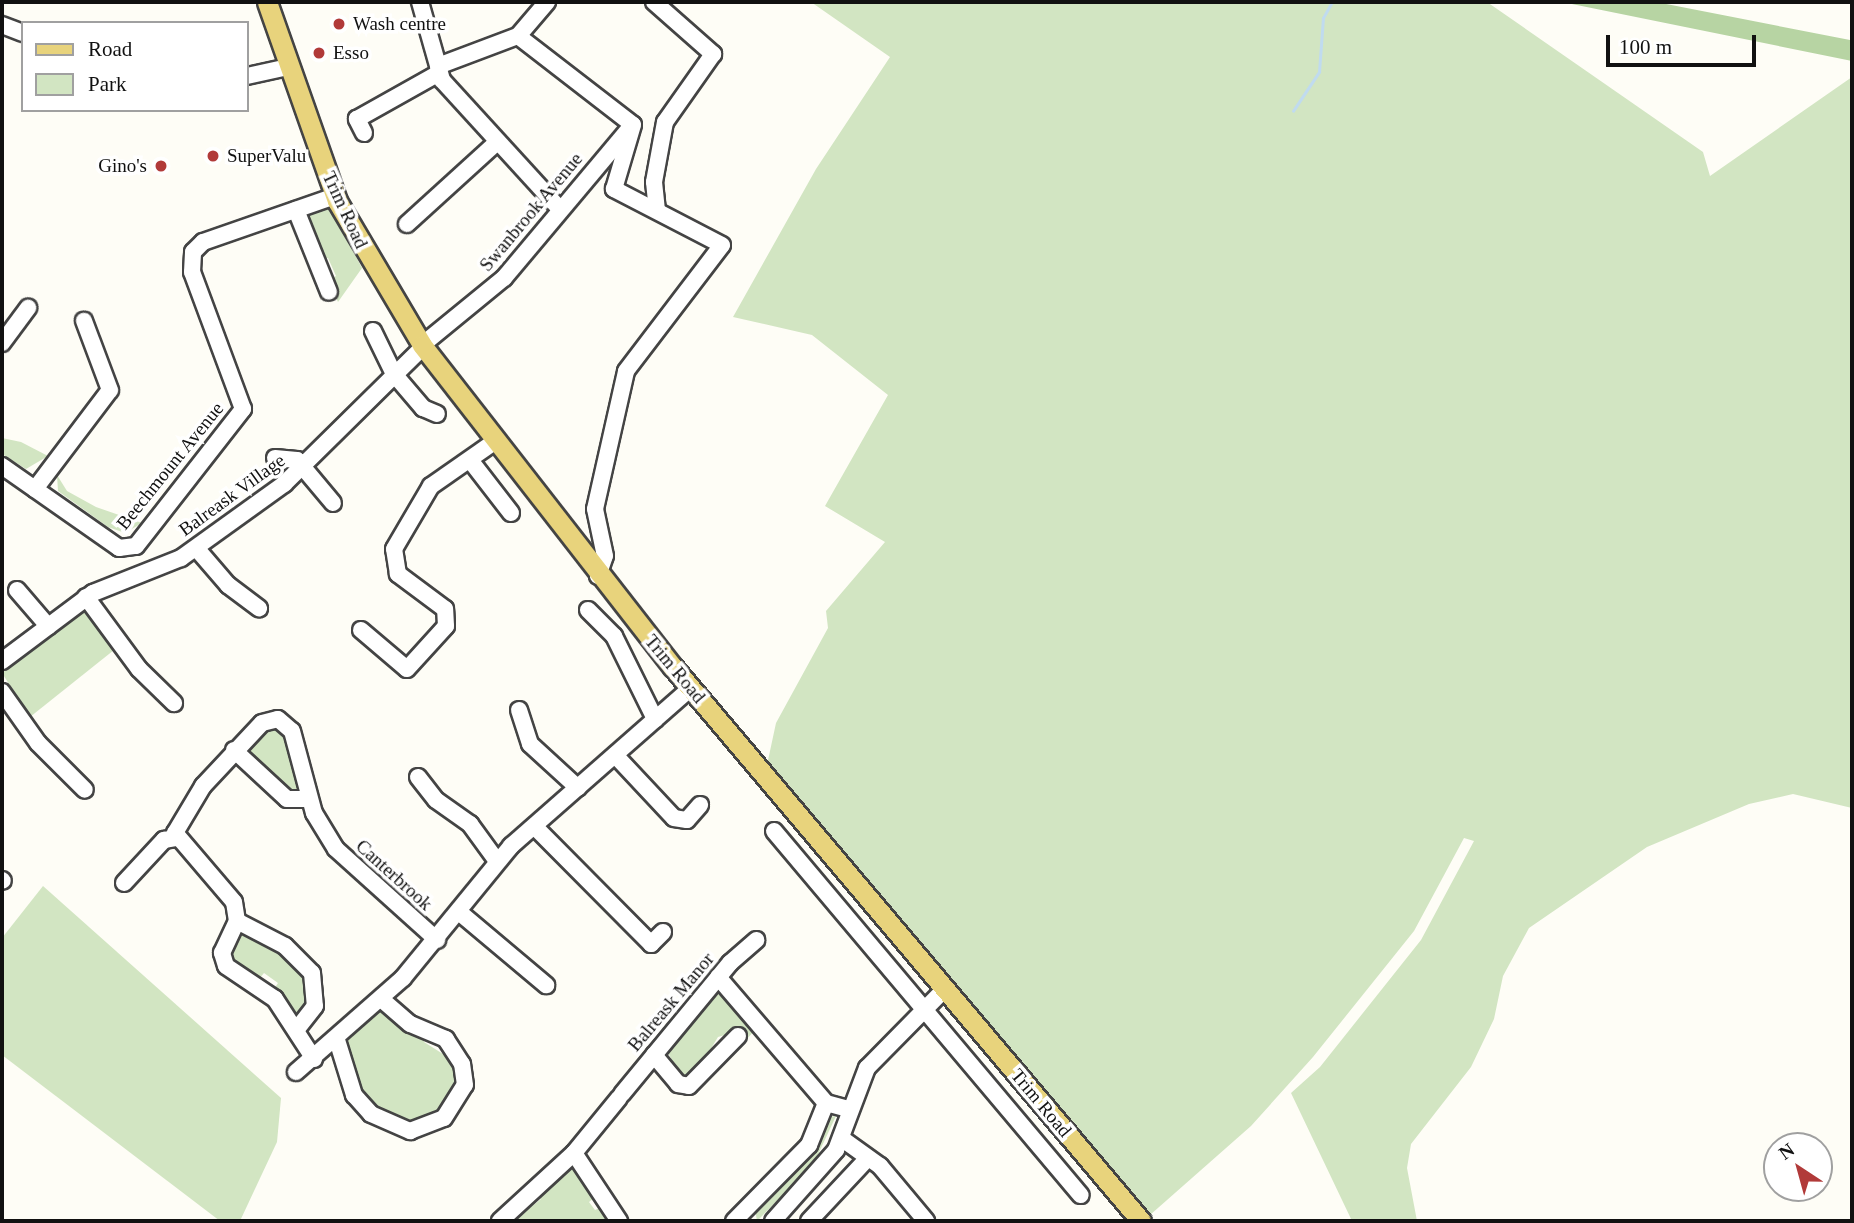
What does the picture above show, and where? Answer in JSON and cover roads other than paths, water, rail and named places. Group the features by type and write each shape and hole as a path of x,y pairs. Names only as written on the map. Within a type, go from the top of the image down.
{"main road":[{"name":"Trim Road","path":"267,2 335,196 422,346 598,576 1141,1221"}],"street":[{"path":"420,2 439,69 496,143 559,208"},
{"path":"364,132 357,119 439,69 518,36 547,2"},
{"path":"654,2 713,54 665,122 654,182 657,210"},
{"path":"2,24 21,32"},
{"path":"518,36 633,125 614,189 722,245 625,372 595,509 605,556 598,576"},
{"path":"248,76 288,67"},
{"name":"Swanbrook Avenue","path":"422,346 492,290 559,208 633,125"},
{"path":"408,225 496,143"},
{"name":"Beechmount Avenue","path":"2,466 118,548 136,545 243,409 192,272 193,252 203,242 335,196"},
{"path":"296,210 329,292"},
{"path":"2,343 28,308"},
{"path":"35,489 110,390 85,321"},
{"path":"373,331 394,374 423,408 437,414"},
{"name":"Balreask Village","path":"2,661 86,597 197,549 306,467 422,346"},
{"path":"362,630 407,669 446,626 444,609 398,573 394,549 430,486 494,442"},
{"path":"275,458 306,467 333,503"},
{"path":"470,460 511,513"},
{"path":"197,549 228,585 259,608"},
{"path":"16,590 48,626"},
{"path":"86,597 139,669 174,704"},
{"path":"588,610 614,636 656,719"},
{"name":"Canterbrook","path":"296,1072 382,1000 437,940 497,861 691,688"},
{"path":"2,692 38,743 85,790"},
{"path":"519,710 530,744 578,788"},
{"name":"Canterbrook","path":"177,838 186,811 234,750 262,723 283,721 297,742 309,799 346,862 437,940"},
{"path":"234,750 287,799 309,799"},
{"path":"615,755 674,818 687,820 700,805"},
{"path":"418,777 436,800 470,824 497,861"},
{"path":"535,827 651,944 663,932"},
{"path":"774,831 1081,1195"},
{"path":"124,883 164,840 177,838 231,896 237,921 222,953 226,966 275,999 314,1059"},
{"name":"Canterbrook","path":"459,912 546,985"},
{"path":"237,921 285,946 312,973 315,1006 297,1029"},
{"name":"Balreask Manor","path":"500,1221 574,1153 718,977 756,940"},
{"path":"718,977 826,1103 848,1109"},
{"path":"773,1221 827,1163 841,1138 848,1109 867,1068 945,989"},
{"path":"337,1040 354,1095 371,1114 410,1131 444,1118 465,1085 458,1057 439,1034 410,1024 382,1000"},
{"path":"654,1055 678,1084 689,1086 738,1036"},
{"path":"733,1221 810,1145 826,1103"},
{"path":"841,1138 868,1158 926,1221"},
{"path":"574,1153 619,1221"},
{"path":"809,1221 868,1158"}],"waterway":[{"path":"1293,111 1319,72 1323,18 1332,2"}],"place":[{"name":"Wash centre","path":"339,24"},
{"name":"Esso","path":"319,53"},
{"name":"SuperValu","path":"213,156"},
{"name":"Gino's","path":"161,166"}]}
